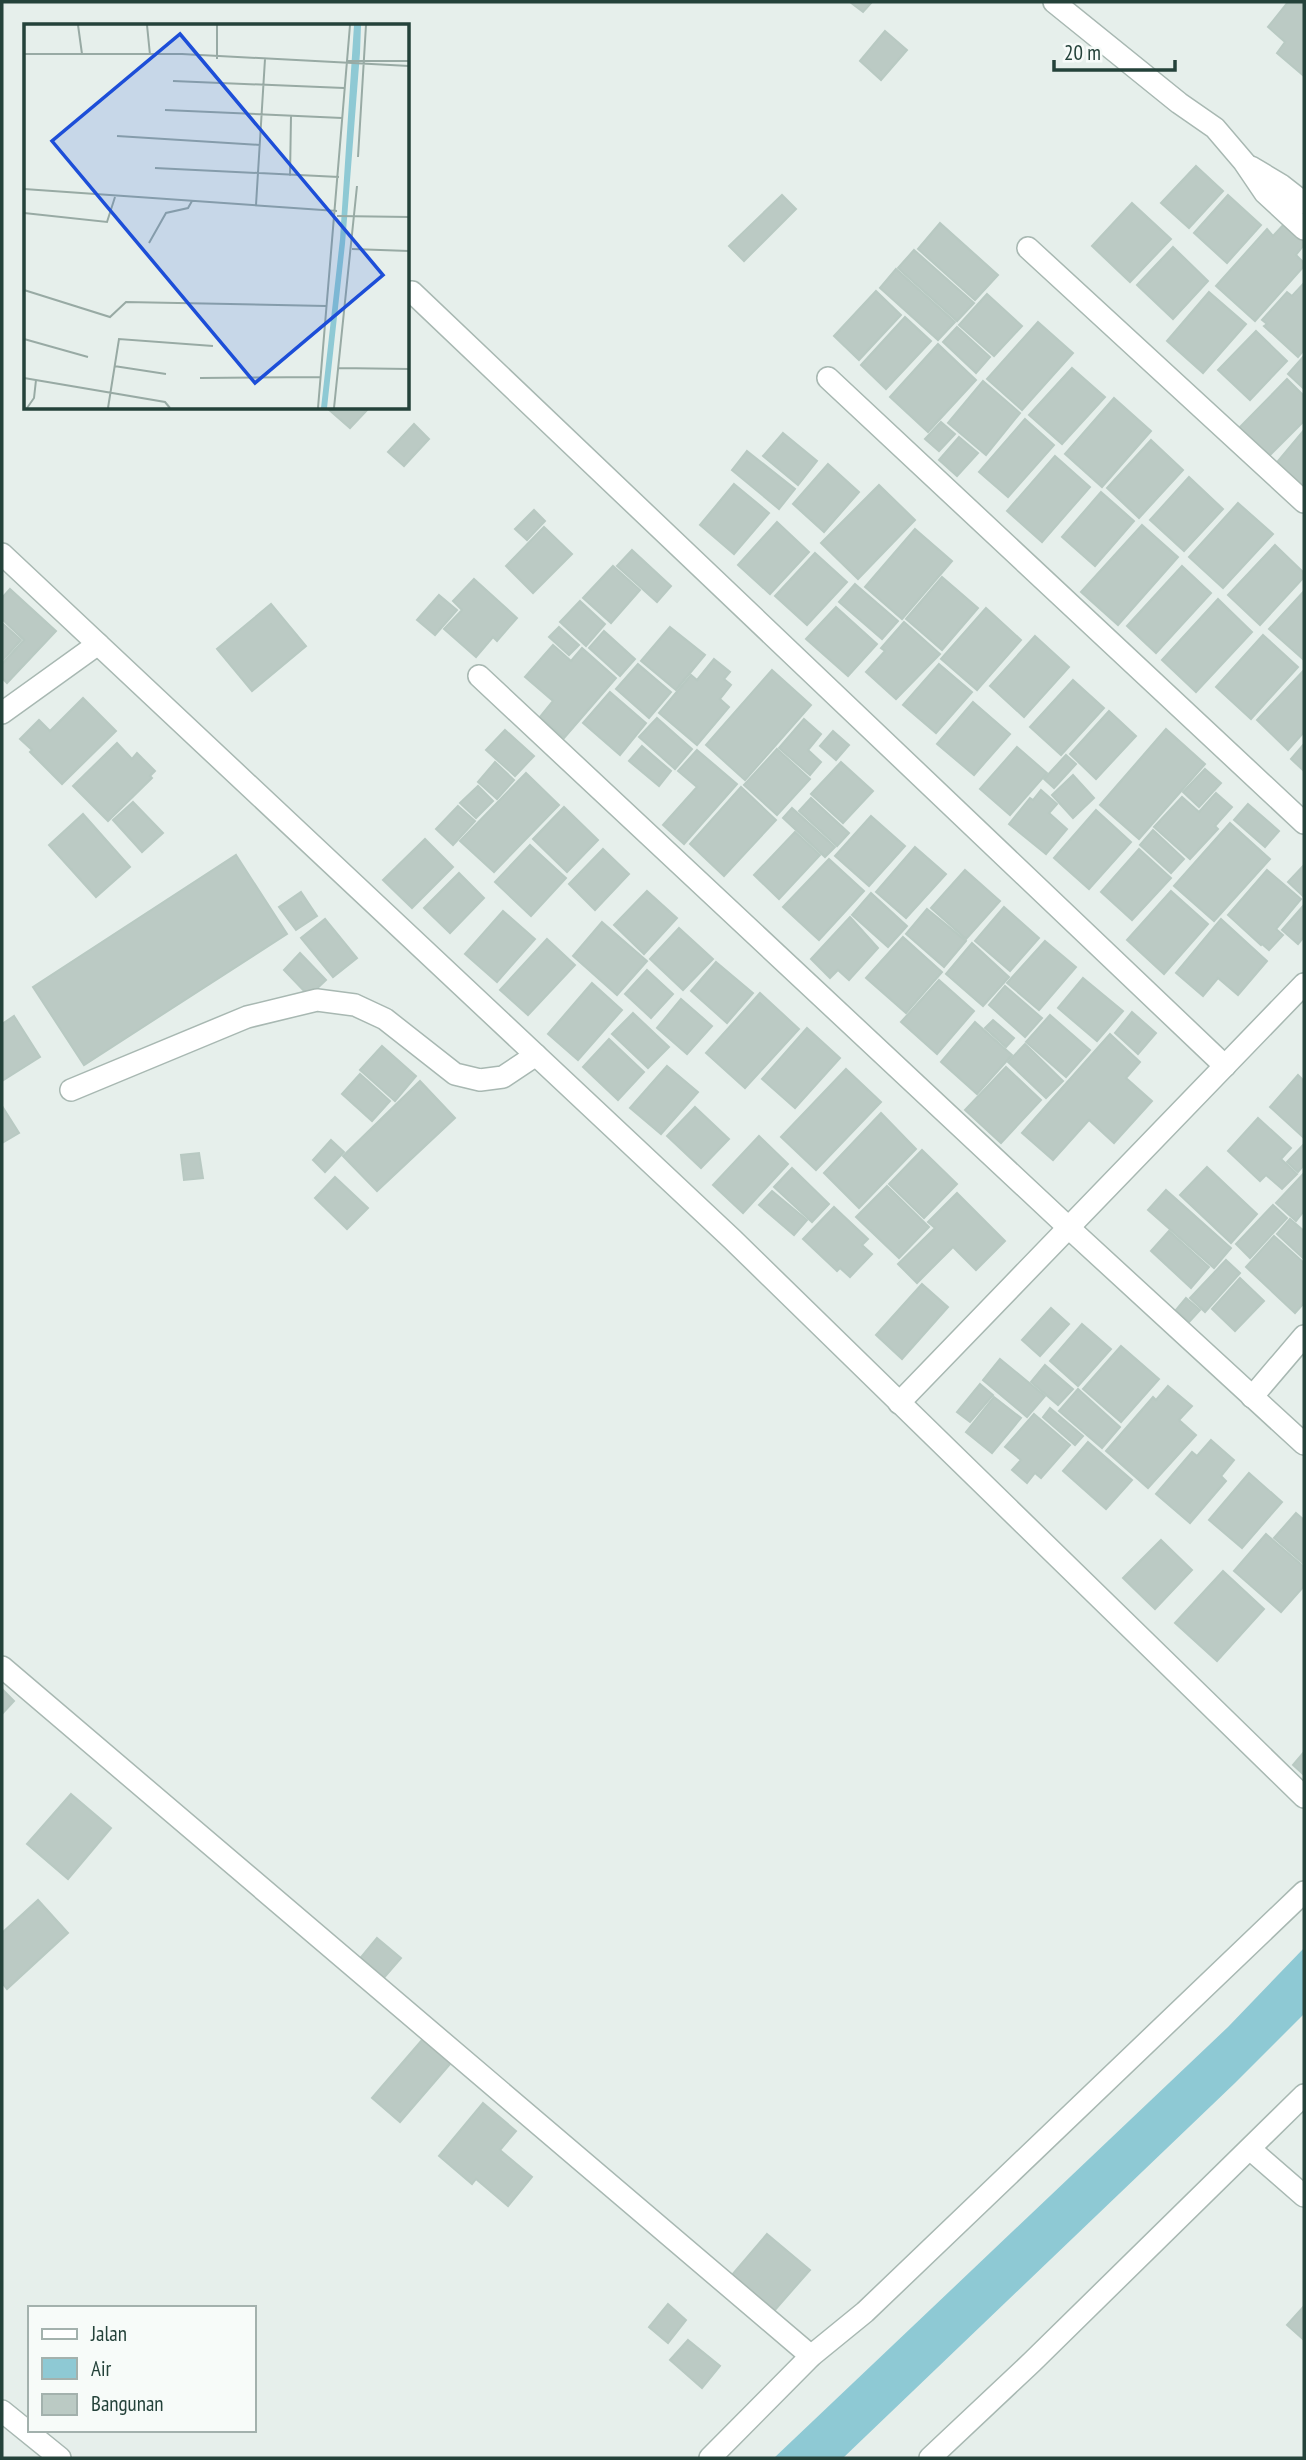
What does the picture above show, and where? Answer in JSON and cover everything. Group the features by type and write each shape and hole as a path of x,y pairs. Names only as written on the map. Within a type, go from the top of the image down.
{"street":[{"path":"1054,2 1179,103 1215,128 1244,162 1265,193 1304,229"},
{"path":"1244,162 1304,203"},
{"path":"1028,248 1304,502"},
{"path":"412,292 1225,1066"},
{"path":"828,378 1304,823"},
{"path":"2,554 732,1240 1304,1797"},
{"path":"2,713 98,644"},
{"path":"479,676 1304,1444"},
{"path":"899,1403 1304,984"},
{"path":"71,1090 247,1017 317,1000 355,1005 385,1019 455,1074 480,1080 503,1077 536,1055"},
{"path":"1252,1397 1304,1336"},
{"path":"2,1667 811,2356"},
{"path":"710,2458 811,2356 864,2312 1304,1892"},
{"path":"930,2458 1304,2095"},
{"path":"1250,2149 1304,2196"},
{"path":"2,2410 28,2432"},
{"path":"29,2432 60,2458"}],"water":[{"path":"1304,1948 1304,2014 1235,2083 843,2458 774,2458 1228,2027"}],"building":[{"path":"850,2 872,2 863,12"},
{"path":"1288,2 1304,2 1304,76 1277,53 1285,42 1268,27"},
{"path":"885,31 907,50 881,80 860,61"},
{"path":"1196,166 1223,191 1189,228 1161,203"},
{"path":"782,195 796,209 744,261 729,246"},
{"path":"1228,195 1261,225 1227,263 1194,233"},
{"path":"1132,203 1171,239 1130,282 1092,246"},
{"path":"1287,221 1304,237 1304,245 1296,255 1304,266 1255,321 1216,286 1267,229 1273,236"},
{"path":"940,223 998,275 975,300 918,249"},
{"path":"1173,247 1208,281 1173,319 1137,285"},
{"path":"914,250 974,303 957,321 898,268"},
{"path":"896,269 955,322 938,340 880,288"},
{"path":"1304,283 1304,350 1298,357 1264,326 1267,324 1262,320 1287,292 1292,296"},
{"path":"876,291 901,315 859,360 834,336"},
{"path":"1209,292 1246,324 1203,373 1167,341"},
{"path":"987,294 1022,326 994,356 959,325"},
{"path":"905,317 931,341 886,389 861,365"},
{"path":"1038,322 1073,353 1022,410 987,379"},
{"path":"957,327 990,357 976,373 943,342"},
{"path":"1256,331 1287,361 1250,400 1218,370"},
{"path":"938,344 976,380 928,432 890,397"},
{"path":"1304,356 1304,389 1288,374"},
{"path":"1072,368 1105,397 1062,444 1029,415"},
{"path":"1287,379 1304,396 1304,421 1268,457 1239,428"},
{"path":"983,381 1020,413 986,455 948,423"},
{"path":"1114,398 1151,431 1102,487 1065,454"},
{"path":"329,410 367,410 350,428"},
{"path":"1025,419 1054,445 1008,497 979,472"},
{"path":"941,422 955,434 939,451 925,439"},
{"path":"414,424 429,439 404,466 388,452"},
{"path":"1304,430 1304,492 1274,466"},
{"path":"783,433 817,461 798,485 763,456"},
{"path":"959,437 978,453 957,476 939,460"},
{"path":"1151,440 1183,470 1139,518 1107,488"},
{"path":"747,451 795,489 779,509 732,470"},
{"path":"1055,456 1090,487 1042,542 1007,511"},
{"path":"828,464 859,492 824,532 793,504"},
{"path":"1189,477 1223,509 1184,551 1150,520"},
{"path":"734,484 769,513 734,554 700,525"},
{"path":"879,485 915,520 858,579 821,543"},
{"path":"1101,492 1134,521 1095,566 1062,537"},
{"path":"1238,503 1273,534 1223,588 1189,557"},
{"path":"534,510 545,521 527,540 515,529"},
{"path":"777,522 809,552 770,594 738,565"},
{"path":"1142,525 1178,557 1118,625 1081,592"},
{"path":"544,527 572,554 533,593 506,566"},
{"path":"915,529 952,561 902,619 865,587"},
{"path":"1275,545 1304,573 1304,577 1260,625 1228,595"},
{"path":"632,550 671,586 657,602 617,566"},
{"path":"815,553 847,582 807,625 775,596"},
{"path":"613,566 640,590 611,623 583,598"},
{"path":"1182,566 1211,593 1156,653 1127,626"},
{"path":"942,577 978,608 942,650 906,619"},
{"path":"474,579 517,618 497,641 493,637 476,657 444,629 462,610 453,601"},
{"path":"855,584 898,621 882,639 839,602"},
{"path":"10,589 56,631 7,683 2,678 2,664 24,640 2,619 2,598"},
{"path":"1304,591 1304,660 1269,629"},
{"path":"439,595 457,610 435,635 417,620"},
{"path":"1218,599 1252,632 1196,692 1162,660"},
{"path":"580,601 605,624 586,646 560,622"},
{"path":"271,604 306,646 252,691 217,649"},
{"path":"836,607 877,644 848,676 806,639"},
{"path":"986,608 1021,640 977,690 941,659"},
{"path":"904,622 940,654 896,699 866,672 885,651 881,648"},
{"path":"2,623 21,640 2,661"},
{"path":"559,627 579,645 569,655 549,637"},
{"path":"670,627 705,655 676,690 641,661"},
{"path":"604,631 635,659 620,676 589,648"},
{"path":"1263,635 1298,667 1251,719 1216,687"},
{"path":"1035,636 1069,667 1024,717 990,686"},
{"path":"553,645 571,661 582,648 616,678 564,738 540,717 553,701 525,677"},
{"path":"714,659 730,672 724,679 731,685 720,699 729,707 697,745 659,713 691,675 697,680"},
{"path":"638,664 671,692 649,718 616,689"},
{"path":"939,664 972,692 936,733 903,705"},
{"path":"772,670 811,705 745,780 706,745"},
{"path":"1304,670 1304,732 1288,750 1257,720"},
{"path":"1073,680 1104,708 1061,755 1030,727"},
{"path":"610,692 646,723 620,755 583,723"},
{"path":"83,698 116,731 62,784 20,739 39,720 50,731"},
{"path":"973,702 1010,734 974,775 937,744"},
{"path":"1109,711 1136,736 1096,779 1070,754"},
{"path":"657,718 692,749 675,769 639,737"},
{"path":"804,719 821,734 808,750 821,762 810,775 779,748"},
{"path":"1166,729 1205,764 1139,839 1100,805"},
{"path":"505,730 534,756 515,776 486,750"},
{"path":"833,731 849,745 836,760 820,746"},
{"path":"117,743 132,759 137,753 155,771 150,776 152,778 108,821 73,786"},
{"path":"1304,744 1304,771 1291,759"},
{"path":"642,746 671,771 659,786 629,761"},
{"path":"1017,747 1047,773 1010,815 980,789"},
{"path":"777,749 810,779 777,815 744,785"},
{"path":"697,750 737,784 684,844 663,825 697,787 678,771"},
{"path":"1066,755 1076,764 1054,788 1044,779"},
{"path":"495,762 514,780 497,799 478,782"},
{"path":"841,762 873,791 843,823 811,794"},
{"path":"1205,769 1221,783 1199,807 1183,792"},
{"path":"526,773 559,805 494,872 460,841"},
{"path":"1073,775 1094,798 1073,818 1052,795"},
{"path":"478,786 493,801 476,818 460,803"},
{"path":"741,787 776,820 724,876 690,844"},
{"path":"1041,790 1057,804 1049,813 1067,829 1046,854 1009,824 1030,798 1033,800"},
{"path":"1216,793 1232,807 1215,826 1218,829 1190,859 1154,827 1182,797 1199,812"},
{"path":"811,798 849,833 837,846 799,811"},
{"path":"133,802 163,833 142,852 113,820"},
{"path":"1248,804 1279,831 1265,847 1234,820"},
{"path":"458,806 475,821 453,845 436,829"},
{"path":"564,807 598,840 567,872 533,839"},
{"path":"792,808 835,847 825,857 783,818"},
{"path":"1096,810 1131,842 1089,889 1054,858"},
{"path":"83,814 130,867 96,897 49,845"},
{"path":"871,816 905,846 869,886 835,856"},
{"path":"1230,823 1270,859 1214,921 1174,886"},
{"path":"1153,830 1184,859 1171,873 1140,845"},
{"path":"795,832 820,855 779,899 754,875"},
{"path":"425,839 453,867 412,908 383,880"},
{"path":"530,845 566,878 531,916 495,882"},
{"path":"915,847 946,874 906,918 876,892"},
{"path":"603,849 629,874 595,910 569,884"},
{"path":"1139,849 1171,878 1132,920 1101,892"},
{"path":"236,855 287,934 84,1065 33,987"},
{"path":"829,859 864,891 819,940 783,907"},
{"path":"1304,865 1304,897 1288,882"},
{"path":"965,870 1000,901 966,939 931,908"},
{"path":"1267,870 1301,899 1276,929 1283,935 1269,950 1228,915"},
{"path":"459,873 484,898 450,933 424,908"},
{"path":"647,891 677,918 644,954 614,925"},
{"path":"1171,891 1208,924 1164,974 1127,940"},
{"path":"301,892 317,916 296,930 279,907"},
{"path":"871,893 907,926 888,947 852,915"},
{"path":"1304,905 1304,937 1298,944 1282,930"},
{"path":"1004,907 1039,938 1010,971 975,941"},
{"path":"927,909 966,941 944,967 906,934"},
{"path":"503,911 535,939 497,982 465,954"},
{"path":"850,917 878,948 849,980 838,970 830,978 811,959"},
{"path":"325,919 357,958 333,977 301,938"},
{"path":"1221,919 1267,961 1238,995 1218,978 1203,996 1176,973"},
{"path":"602,922 647,961 617,995 573,956"},
{"path":"679,928 713,959 683,990 650,959"},
{"path":"903,937 942,972 906,1013 866,978"},
{"path":"547,939 575,965 528,1015 500,990"},
{"path":"1045,941 1076,967 1039,1010 1007,983"},
{"path":"972,943 1009,977 983,1006 946,974"},
{"path":"300,953 326,980 309,996 284,970"},
{"path":"716,962 753,993 727,1023 691,991"},
{"path":"647,970 673,994 651,1018 625,994"},
{"path":"1083,978 1123,1011 1097,1041 1058,1008"},
{"path":"939,980 974,1011 937,1054 901,1022"},
{"path":"592,983 622,1010 578,1060 548,1034"},
{"path":"1005,986 1042,1018 1025,1037 989,1005"},
{"path":"760,993 799,1029 745,1088 706,1053"},
{"path":"681,999 712,1026 687,1054 657,1028"},
{"path":"1132,1012 1156,1033 1138,1054 1115,1033"},
{"path":"633,1013 669,1047 648,1068 612,1034"},
{"path":"1050,1015 1090,1050 1066,1077 1026,1042"},
{"path":"14,1016 40,1057 2,1081 2,1024"},
{"path":"993,1020 1014,1038 1006,1047 985,1028"},
{"path":"975,1022 1012,1055 977,1094 941,1062"},
{"path":"807,1028 840,1058 795,1108 762,1079"},
{"path":"1110,1034 1140,1062 1126,1078 1152,1101 1114,1143 1089,1120 1053,1160 1022,1133"},
{"path":"609,1039 644,1072 618,1100 583,1067"},
{"path":"1025,1044 1063,1081 1046,1098 1008,1062"},
{"path":"382,1046 416,1076 395,1101 360,1070"},
{"path":"667,1066 698,1092 661,1134 630,1108"},
{"path":"1006,1067 1041,1100 1001,1143 965,1110"},
{"path":"846,1069 881,1102 816,1170 781,1137"},
{"path":"360,1074 390,1101 372,1121 342,1094"},
{"path":"1298,1075 1304,1081 1304,1138 1270,1107"},
{"path":"420,1081 455,1118 377,1191 343,1156"},
{"path":"2,1106 19,1133 2,1143"},
{"path":"695,1107 729,1139 701,1168 667,1136"},
{"path":"881,1113 916,1149 859,1208 824,1173"},
{"path":"1258,1118 1291,1148 1281,1159 1297,1174 1282,1189 1266,1175 1260,1181 1228,1151"},
{"path":"759,1136 788,1164 743,1213 713,1185"},
{"path":"331,1140 344,1152 325,1172 313,1160"},
{"path":"1304,1144 1304,1165 1298,1172 1287,1162"},
{"path":"922,1150 957,1184 924,1218 889,1184"},
{"path":"199,1153 203,1178 184,1180 181,1155"},
{"path":"1207,1167 1257,1214 1231,1243 1180,1195"},
{"path":"792,1168 829,1204 812,1222 774,1187"},
{"path":"1304,1173 1304,1211 1296,1221 1276,1203"},
{"path":"335,1177 368,1208 347,1229 315,1198"},
{"path":"887,1186 929,1227 899,1258 856,1217"},
{"path":"1166,1190 1231,1248 1214,1268 1148,1210"},
{"path":"772,1191 807,1220 794,1235 759,1205"},
{"path":"957,1193 1005,1241 976,1270 953,1247 917,1283 898,1264 935,1228 928,1222"},
{"path":"1273,1205 1287,1218 1250,1258 1236,1244"},
{"path":"834,1207 868,1239 862,1245 872,1254 850,1277 840,1268 837,1271 803,1239"},
{"path":"1290,1219 1304,1231 1304,1259 1277,1234"},
{"path":"1169,1231 1209,1267 1191,1288 1151,1251"},
{"path":"1274,1236 1304,1263 1304,1303 1295,1313 1246,1267"},
{"path":"1226,1260 1240,1273 1205,1312 1190,1298"},
{"path":"1240,1278 1264,1301 1235,1331 1212,1309"},
{"path":"922,1284 948,1307 902,1359 876,1335"},
{"path":"1186,1298 1200,1310 1189,1322 1176,1310"},
{"path":"1051,1308 1069,1324 1040,1356 1022,1340"},
{"path":"1082,1324 1111,1349 1078,1386 1050,1361"},
{"path":"1121,1346 1159,1379 1121,1422 1083,1389"},
{"path":"1000,1359 1045,1396 1027,1417 983,1380"},
{"path":"1045,1365 1073,1389 1058,1405 1031,1382"},
{"path":"980,1384 993,1395 970,1422 957,1412"},
{"path":"1168,1386 1192,1406 1179,1420 1196,1435 1148,1488 1106,1451 1153,1397 1156,1400"},
{"path":"1078,1389 1120,1427 1102,1448 1059,1411"},
{"path":"994,1397 1021,1418 992,1453 966,1432"},
{"path":"1050,1408 1083,1436 1075,1445 1043,1417"},
{"path":"1034,1414 1070,1445 1041,1478 1035,1473 1027,1483 1012,1470 1021,1460 1005,1447"},
{"path":"1211,1440 1234,1460 1221,1476 1226,1481 1190,1523 1156,1494 1192,1452 1197,1456"},
{"path":"1088,1442 1132,1480 1106,1509 1063,1471"},
{"path":"1249,1473 1282,1502 1242,1548 1209,1520"},
{"path":"1296,1513 1304,1520 1304,1564 1274,1538"},
{"path":"1266,1534 1304,1567 1304,1586 1281,1612 1234,1571"},
{"path":"1161,1540 1192,1570 1155,1609 1123,1578"},
{"path":"1223,1571 1264,1609 1217,1661 1175,1623"},
{"path":"2,1689 14,1701 2,1714"},
{"path":"1304,1752 1304,1775 1293,1765"},
{"path":"71,1794 111,1828 68,1879 27,1844"},
{"path":"38,1900 68,1933 7,1989 2,1983 2,1933"},
{"path":"377,1938 401,1958 381,1981 357,1962"},
{"path":"428,2033 456,2057 400,2122 372,2098"},
{"path":"483,2103 516,2131 500,2150 532,2177 508,2206 476,2179 472,2184 439,2156"},
{"path":"767,2234 810,2270 774,2311 732,2275"},
{"path":"668,2304 686,2320 668,2343 649,2327"},
{"path":"1304,2306 1304,2340 1287,2325"},
{"path":"688,2340 720,2366 702,2388 670,2360"}]}
